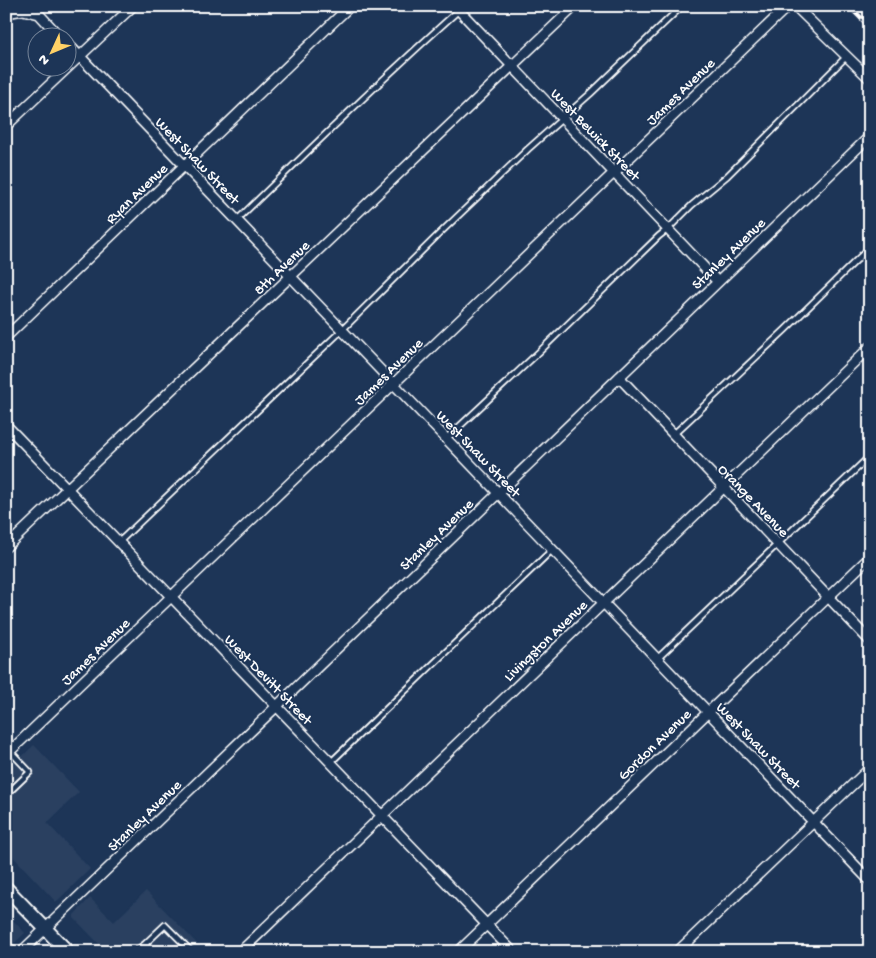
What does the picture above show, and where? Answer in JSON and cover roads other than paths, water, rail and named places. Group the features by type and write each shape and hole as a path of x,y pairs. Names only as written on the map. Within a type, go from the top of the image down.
{"main road":[{"path":"6,888 45,928 64,951"}],"street":[{"path":"6,126 133,6"},
{"name":"Ryan Avenue","path":"6,337 350,6"},
{"name":"8th Avenue","path":"6,547 574,6"},
{"name":"James Avenue","path":"8,753 788,6"},
{"path":"795,6 870,79"},
{"name":"West Bewick Street","path":"457,8 718,282"},
{"path":"6,13 23,10 39,14 52,28"},
{"name":"West Shaw Street","path":"80,56 870,881"},
{"name":"Stanley Avenue","path":"21,952 870,136"},
{"name":"Livingston Avenue","path":"240,952 870,348"},
{"name":"Orange Avenue","path":"618,378 870,641"},
{"name":"West Devitt Street","path":"6,424 513,952"},
{"name":"Gordon Avenue","path":"458,952 870,557"},
{"path":"677,952 870,768"}],"lane":[{"path":"119,542 342,330 528,149 563,119 682,6"},
{"path":"237,220 457,8"},
{"path":"446,439 692,205 727,176 846,57"},
{"path":"673,435 870,247"},
{"path":"657,659 870,456"},
{"path":"331,762 552,550"},
{"path":"6,795 30,772 8,753"},
{"path":"134,952 165,925 192,952"},
{"path":"6,942 15,952"},
{"path":"145,944 153,952"}],"railway":[{"path":"849,6 870,27"}]}
